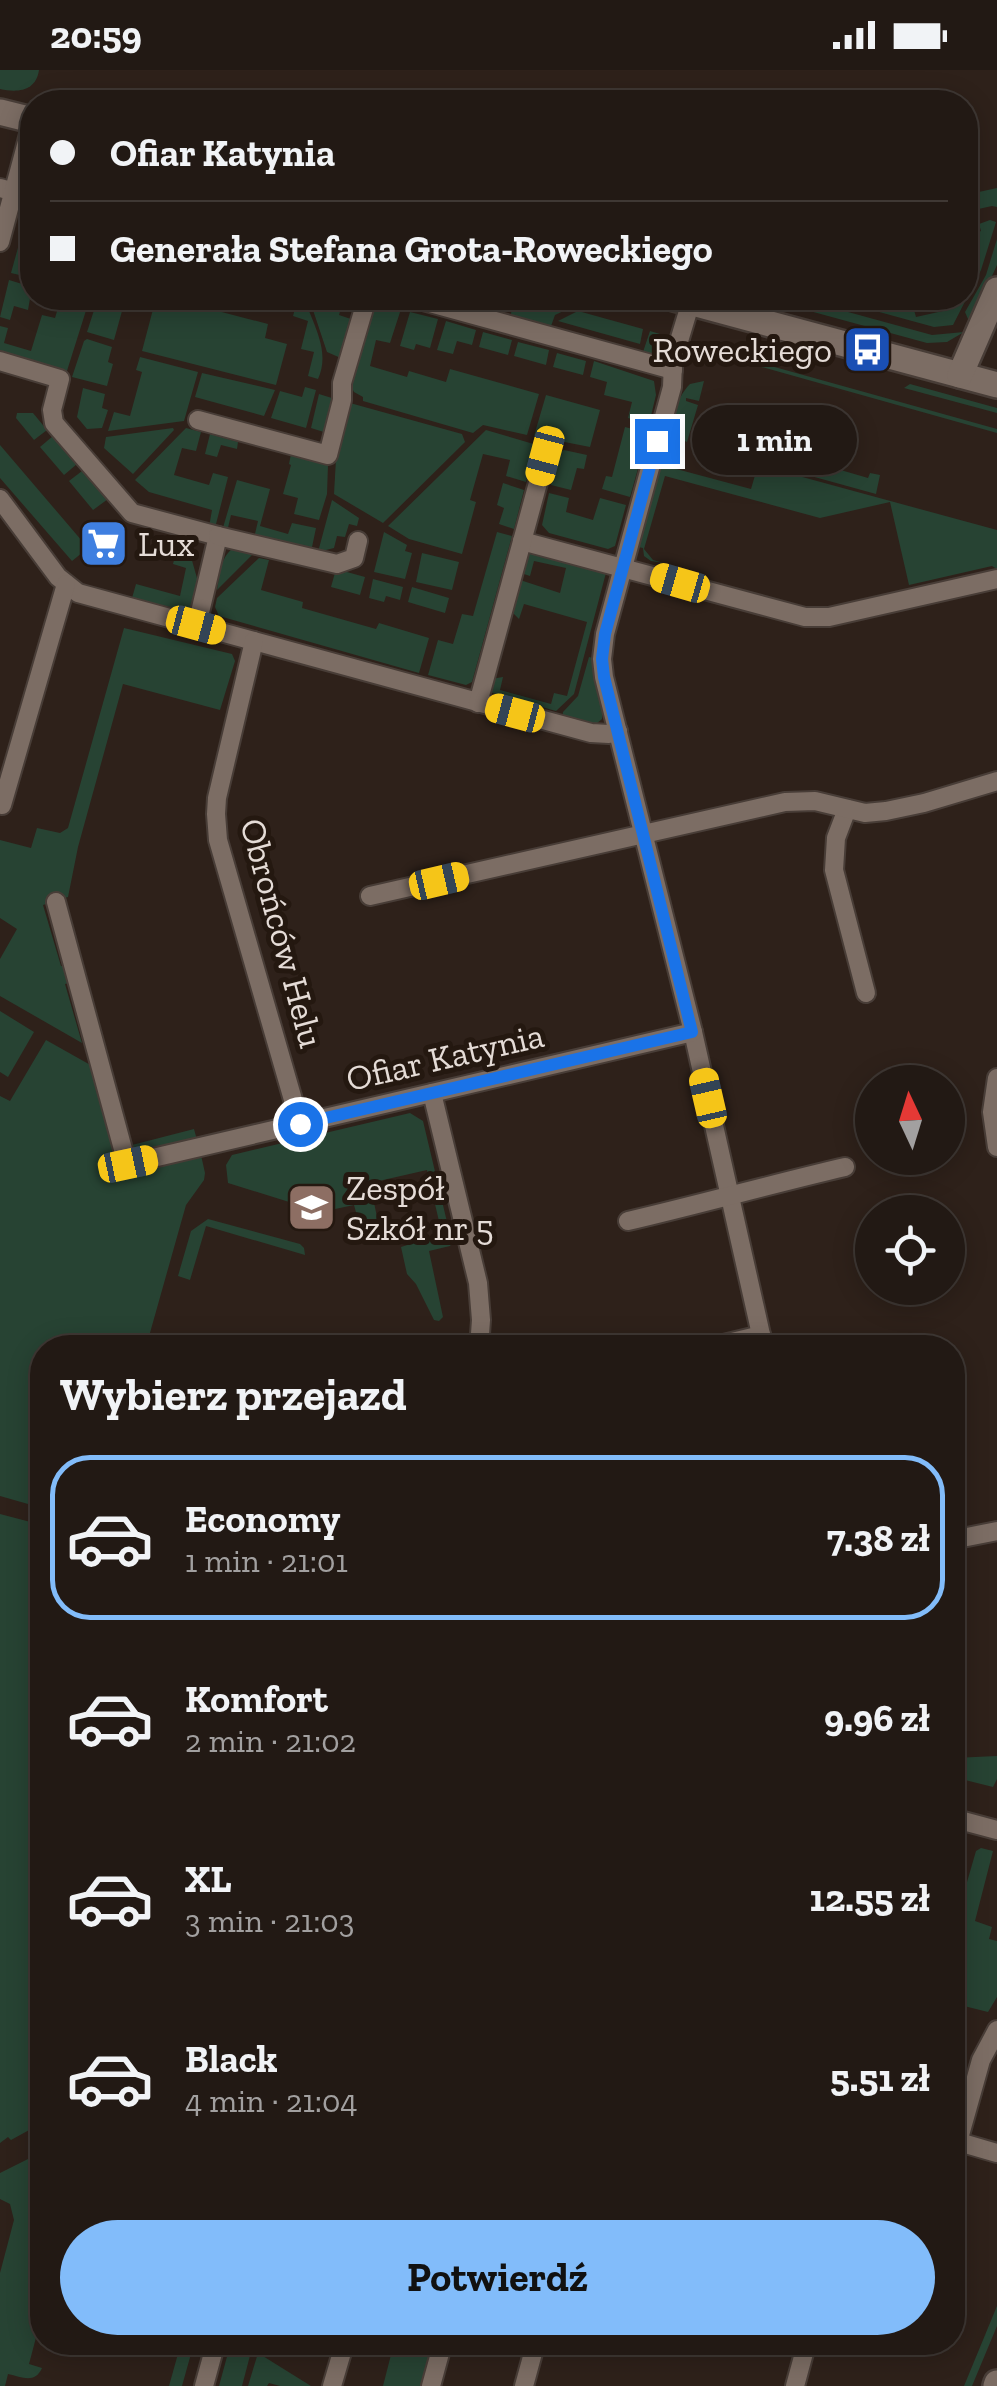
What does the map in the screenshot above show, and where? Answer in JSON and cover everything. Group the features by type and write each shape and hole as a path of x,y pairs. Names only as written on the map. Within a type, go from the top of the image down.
{"street":[{"path":"0,242 16,193"},
{"path":"960,375 997,290"},
{"path":"198,420 328,455 342,400 342,383 363,310"},
{"path":"456,310 673,370"},
{"path":"684,310 672,388 602,651 604,677 692,1032 761,1335"},
{"path":"726,310 997,385"},
{"path":"0,361 60,380 52,410 54,423 132,512 337,564 354,558 358,541"},
{"path":"478,703 545,456"},
{"path":"0,500 58,577 78,593 596,734 618,732"},
{"path":"196,625 218,536"},
{"path":"522,540 817,618 997,579"},
{"path":"2,805 66,584"},
{"name":"Obrońców Helu","path":"254,641 217,798 218,840 300,1124"},
{"path":"370,896 785,802 814,801 865,813 886,812 997,781"},
{"path":"847,810 836,838 834,870 866,993"},
{"name":"Ofiar Katynia","path":"56,902 128,1164 692,1032"},
{"path":"997,1078 992,1112 997,1146"},
{"path":"432,1094 478,1283 480,1335"},
{"path":"628,1221 845,1166"},
{"path":"965,1537 997,1531"},
{"path":"965,1821 997,1830"},
{"path":"965,2112 981,2060 997,2030"},
{"path":"965,2144 997,2153"},
{"path":"204,2386 212,2355"},
{"path":"335,2385 342,2355"},
{"path":"431,2386 439,2355"},
{"path":"524,2386 532,2355"},
{"path":"794,2386 803,2355"}],"green space":[{"path":"0,70 39,70 30,86 13,91 0,89"},
{"path":"997,188 997,207 978,209 978,192"},
{"path":"996,222 978,276 981,231 979,224"},
{"path":"997,239 997,265 978,307 978,289"},
{"path":"19,244 20,275 11,273"},
{"path":"9,280 20,283 20,308 14,306 10,320 0,317"},
{"path":"57,310 86,310 66,374 0,353 0,326 8,328 4,343 31,351 42,315 55,318"},
{"path":"94,310 122,311 114,340 87,332"},
{"path":"153,310 214,310 268,324 265,338 287,344 276,385 142,351"},
{"path":"295,310 308,310 323,359 318,379 308,376 314,352 301,349 308,321 293,316"},
{"path":"313,310 340,310 339,315 354,320 343,359 327,352"},
{"path":"369,310 401,310 390,343 376,340 370,366 407,377 409,371 446,382 450,369 539,394 527,435 483,425 473,433 363,401 350,384"},
{"path":"512,310 566,310 555,315 550,329 510,319"},
{"path":"806,310 841,310 932,335 964,332 947,342 927,343"},
{"path":"872,310 914,310 916,317 961,310 953,325 934,327"},
{"path":"966,310 977,310 972,320"},
{"path":"578,311 643,329 640,344 558,321"},
{"path":"410,312 438,319 430,348 416,344 414,350 400,346"},
{"path":"446,321 476,330 472,345 457,341 453,354 437,350"},
{"path":"650,331 670,337 669,345 658,354 642,355"},
{"path":"483,332 512,340 508,355 479,347"},
{"path":"87,339 112,347 108,362 113,364 107,386 72,377"},
{"path":"518,342 549,350 546,365 514,356"},
{"path":"689,343 997,429 997,433 701,350 696,365 689,354"},
{"path":"557,353 586,361 583,375 553,367"},
{"path":"140,357 198,372 184,421 108,431 114,412 130,416 142,372 136,370"},
{"path":"594,361 654,381 656,395 649,424 628,418 632,402 604,395 607,382 590,377"},
{"path":"202,373 275,390 264,416 195,397"},
{"path":"704,381 699,401 686,398 698,405 687,442 675,431 676,406 690,384"},
{"path":"910,384 997,408 997,413 904,388"},
{"path":"305,387 316,390 306,428 271,418 280,391 302,397"},
{"path":"83,388 105,394 102,408 108,410 102,428 87,429 77,417"},
{"path":"319,394 335,399 327,433 311,428"},
{"path":"546,395 600,410 590,447 534,436"},
{"path":"350,403 462,434 465,442 383,523 334,494 336,459"},
{"path":"17,413 33,413 47,430 34,440 16,418"},
{"path":"696,425 706,428 705,433 747,444 749,440 766,444 766,449 807,461 809,456 828,461 827,466 868,478 870,473 880,475 876,494 691,443"},
{"path":"625,427 648,433 630,497 602,489 606,476 612,477"},
{"path":"173,428 133,474 104,448 106,437"},
{"path":"186,428 201,432 196,451 182,448 174,475 209,485 213,473 228,477 215,528 209,527 212,510 149,492 135,480"},
{"path":"486,430 537,445 526,482 506,476 510,460 483,454 470,500 476,502 462,554 409,539 388,526"},
{"path":"210,434 238,442 237,449 221,445 217,457 205,454"},
{"path":"53,436 77,464 64,475 40,447"},
{"path":"0,445 88,548 72,561 0,478"},
{"path":"560,452 587,455 584,469 577,468 571,490 551,485"},
{"path":"291,454 328,465 327,494 319,520 294,514 298,498 283,494"},
{"path":"671,458 669,467 751,489 758,465 997,530 997,569 992,566 909,585 890,502 820,518 665,476 644,549 653,560 664,563 651,561 638,547 659,469"},
{"path":"82,471 108,499 93,510 69,481"},
{"path":"237,480 270,489 260,526 288,534 292,523 316,528 311,552 254,538 258,521 231,515 227,532 222,531"},
{"path":"503,483 524,490 514,529 499,524 504,508 497,505"},
{"path":"549,493 569,498 566,512 593,520 600,498 626,505 615,546 608,549 549,533 542,525"},
{"path":"332,500 359,518 357,526 349,524 345,537 337,536 334,548 318,552"},
{"path":"384,532 407,545 405,551 412,553 405,579 374,572"},
{"path":"497,532 512,536 472,682 466,685 428,675 438,640 453,644 462,614 473,616"},
{"path":"179,541 187,543 201,592 191,612 132,598 136,584 180,596 186,568 173,564"},
{"path":"235,547 255,552 217,590 224,560"},
{"path":"535,551 607,569 574,694 556,711 489,692 491,679 503,677 500,690 551,704 554,693 567,696 587,622 524,604 519,619 511,611 520,580 560,593 566,568 534,561 530,576 521,573 527,556"},
{"path":"422,553 459,562 452,590 416,582"},
{"path":"259,558 269,560 261,590 303,602 302,608 376,629 379,623 429,638 419,673 219,616 217,598"},
{"path":"336,569 365,577 360,595 331,587"},
{"path":"373,579 403,587 400,600 386,596 384,602 369,598"},
{"path":"412,587 449,598 445,613 408,602"},
{"path":"124,628 232,654 235,661 220,710 123,684 68,897 43,905 61,966 68,965 74,982 65,984 82,1043 0,996 0,959 17,929 0,918 0,840 31,848 37,828 60,833 68,828"},
{"path":"589,657 593,658 603,709 602,719 596,724 562,718 578,696"},
{"path":"0,1011 34,1032 8,1077 0,1072"},
{"path":"46,1040 94,1067 125,1173 201,1155 205,1173 186,1205 149,1335 30,1335 30,1505 0,1496 0,1096 10,1101"},
{"path":"410,1113 423,1121 452,1243 429,1251 443,1317 439,1321 434,1320 407,1274 401,1247 442,1234 427,1170 370,1183 378,1222 360,1227 354,1205 321,1212 228,1183 226,1165 232,1155"},
{"path":"194,1129 197,1140 138,1153 132,1145"},
{"path":"208,1219 300,1244 305,1255 206,1226 190,1280 178,1276 191,1231"},
{"path":"0,1514 30,1522 30,2130 0,2143"},
{"path":"997,1756 993,1787 965,1780 965,1757"},
{"path":"976,1851 993,1851 975,1921 992,1927 989,1939 997,1941 997,1997 988,2012 965,2006 965,1889"},
{"path":"30,2158 29,2364 42,2368 32,2378 8,2374 5,2386 0,2386 0,2273 14,2220 10,2204 0,2199 0,2173"},
{"path":"997,2306 997,2326 972,2386 964,2386"},
{"path":"178,2355 191,2355 182,2386 169,2386"},
{"path":"227,2355 250,2355 242,2386 219,2386"},
{"path":"257,2355 261,2355 311,2386 269,2383 248,2386"},
{"path":"391,2355 431,2355 424,2386 383,2386"}],"place":[{"name":"Roweckiego","path":"867,350"},
{"name":"Lux","path":"103,544"},
{"name":"Zespół Szkół nr 5","path":"311,1208"}],"route":[{"path":"300,1124 692,1032 602,659 605,634 657,441"}]}
